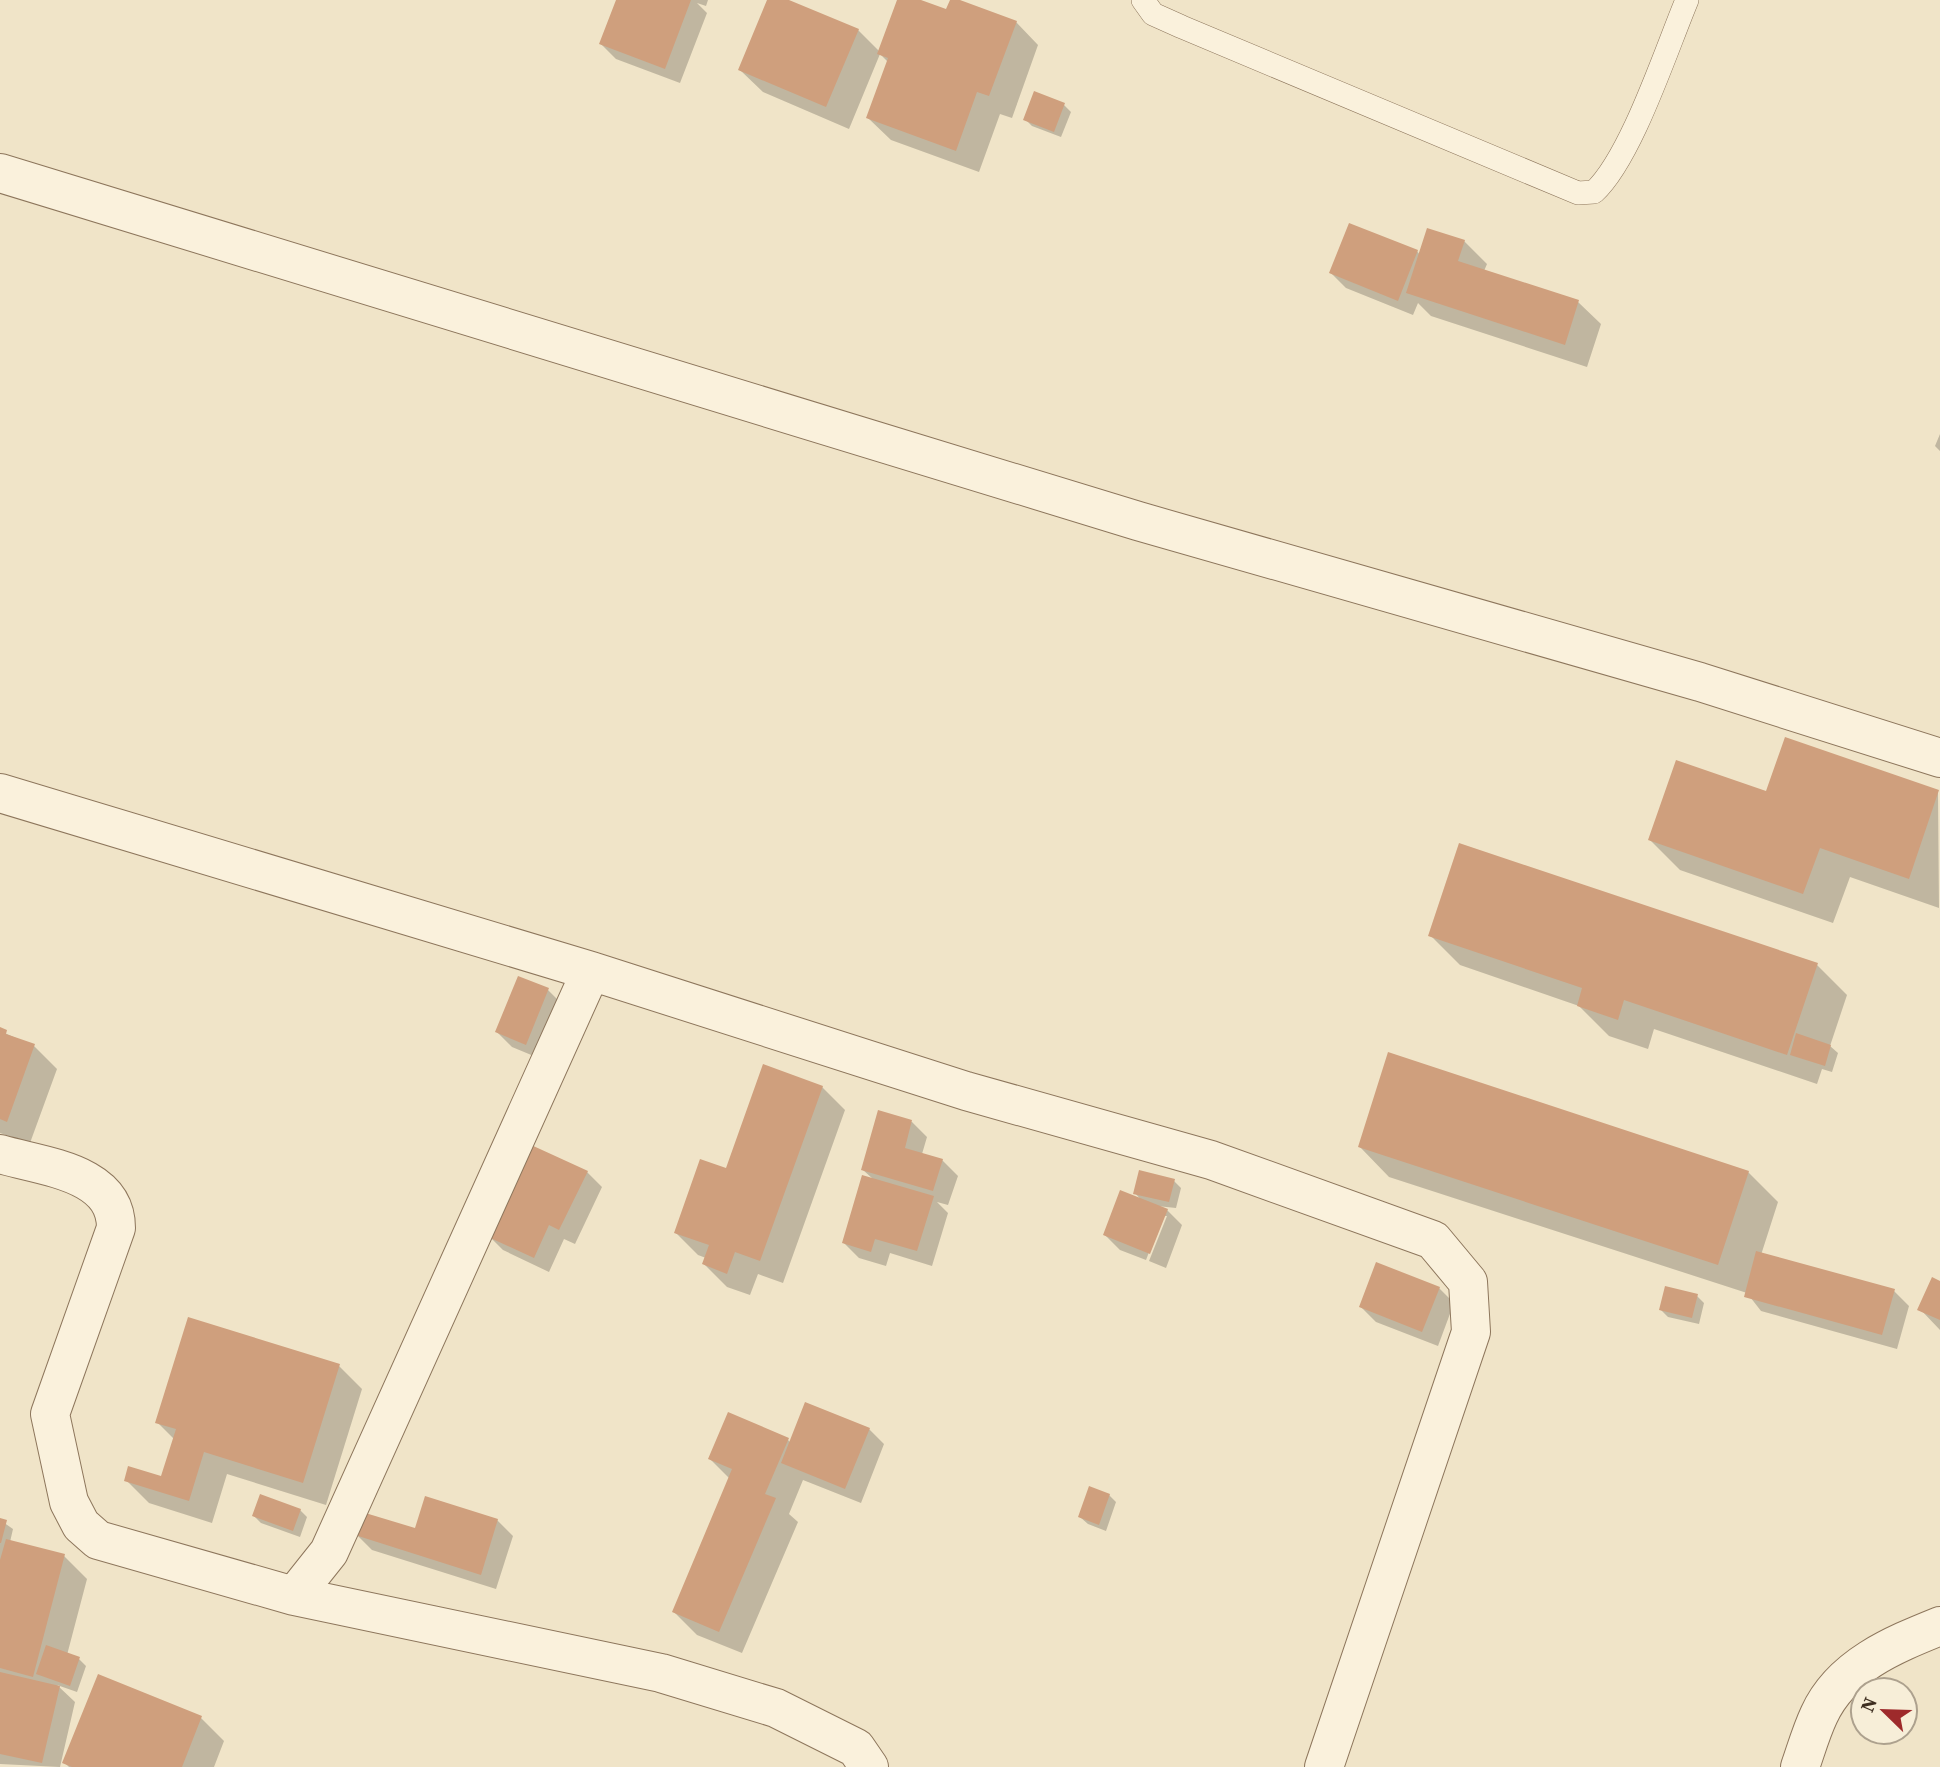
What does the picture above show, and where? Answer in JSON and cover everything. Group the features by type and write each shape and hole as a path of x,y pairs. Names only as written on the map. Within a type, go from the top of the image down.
{"street":[{"path":"0,173 1138,521 1700,682 1940,758"},
{"path":"0,793 591,971 966,1091 1211,1160 1433,1240 1468,1282 1471,1332 1324,1767"},
{"path":"295,1596 329,1552 591,971"},
{"path":"0,1154 88,1180 106,1193 116,1210 116,1228 50,1414 69,1502 81,1525 98,1540 295,1596 661,1673 776,1707 856,1748 869,1767"},
{"path":"1800,1767 1819,1714 1836,1688 1861,1664 1902,1641 1940,1626"}],"lane":[{"path":"1143,0 1153,14 1172,23 1578,193 1594,192 1607,180 1626,144 1687,0"}],"building":[{"path":"616,0 691,0 665,69 599,44"},
{"path":"767,0 789,0 859,29 826,107 738,70"},
{"path":"897,0 921,0 946,9 950,0 960,0 1017,21 989,96 977,92 956,151 866,118 888,58 877,54"},
{"path":"1034,91 1065,103 1054,132 1023,120"},
{"path":"1349,223 1418,250 1398,301 1329,273"},
{"path":"1427,228 1465,240 1458,261 1579,300 1565,345 1406,293"},
{"path":"1785,737 1939,790 1909,879 1820,848 1803,894 1648,840 1676,760 1766,791"},
{"path":"1459,843 1818,963 1787,1055 1624,1000 1618,1020 1577,1006 1582,988 1428,936"},
{"path":"518,976 549,988 526,1045 495,1032"},
{"path":"0,1027 7,1030 6,1034 35,1044 7,1122 0,1119"},
{"path":"1796,1033 1831,1045 1825,1066 1790,1055"},
{"path":"1388,1052 1749,1171 1718,1265 1358,1147"},
{"path":"763,1064 823,1086 760,1261 735,1252 727,1274 702,1264 709,1245 674,1233 700,1159 726,1168"},
{"path":"878,1110 912,1120 905,1148 943,1159 933,1191 861,1170"},
{"path":"529,1144 588,1171 559,1230 549,1225 534,1258 486,1236"},
{"path":"1139,1170 1175,1179 1169,1202 1133,1194"},
{"path":"862,1175 934,1196 917,1251 875,1239 871,1252 842,1243"},
{"path":"1120,1190 1168,1209 1150,1254 1103,1235"},
{"path":"1756,1251 1895,1289 1882,1335 1744,1297"},
{"path":"1376,1262 1440,1287 1422,1332 1359,1307"},
{"path":"1932,1277 1940,1281 1940,1320 1917,1310"},
{"path":"1665,1286 1698,1294 1692,1318 1659,1310"},
{"path":"188,1317 340,1364 303,1483 204,1452 189,1501 124,1481 128,1466 161,1476 176,1429 155,1423"},
{"path":"805,1402 870,1428 845,1489 781,1463"},
{"path":"728,1412 789,1438 765,1494 776,1498 719,1632 672,1612 732,1469 708,1459"},
{"path":"1089,1486 1110,1494 1099,1525 1078,1517"},
{"path":"260,1494 301,1509 293,1531 252,1516"},
{"path":"425,1496 498,1519 481,1575 355,1535 362,1512 415,1528"},
{"path":"0,1518 7,1520 1,1543 0,1543"},
{"path":"6,1539 65,1554 33,1677 0,1668 0,1560"},
{"path":"46,1645 80,1657 70,1686 36,1674"},
{"path":"0,1672 60,1686 42,1763 0,1754"},
{"path":"98,1674 202,1716 182,1767 72,1767 62,1763"}]}
